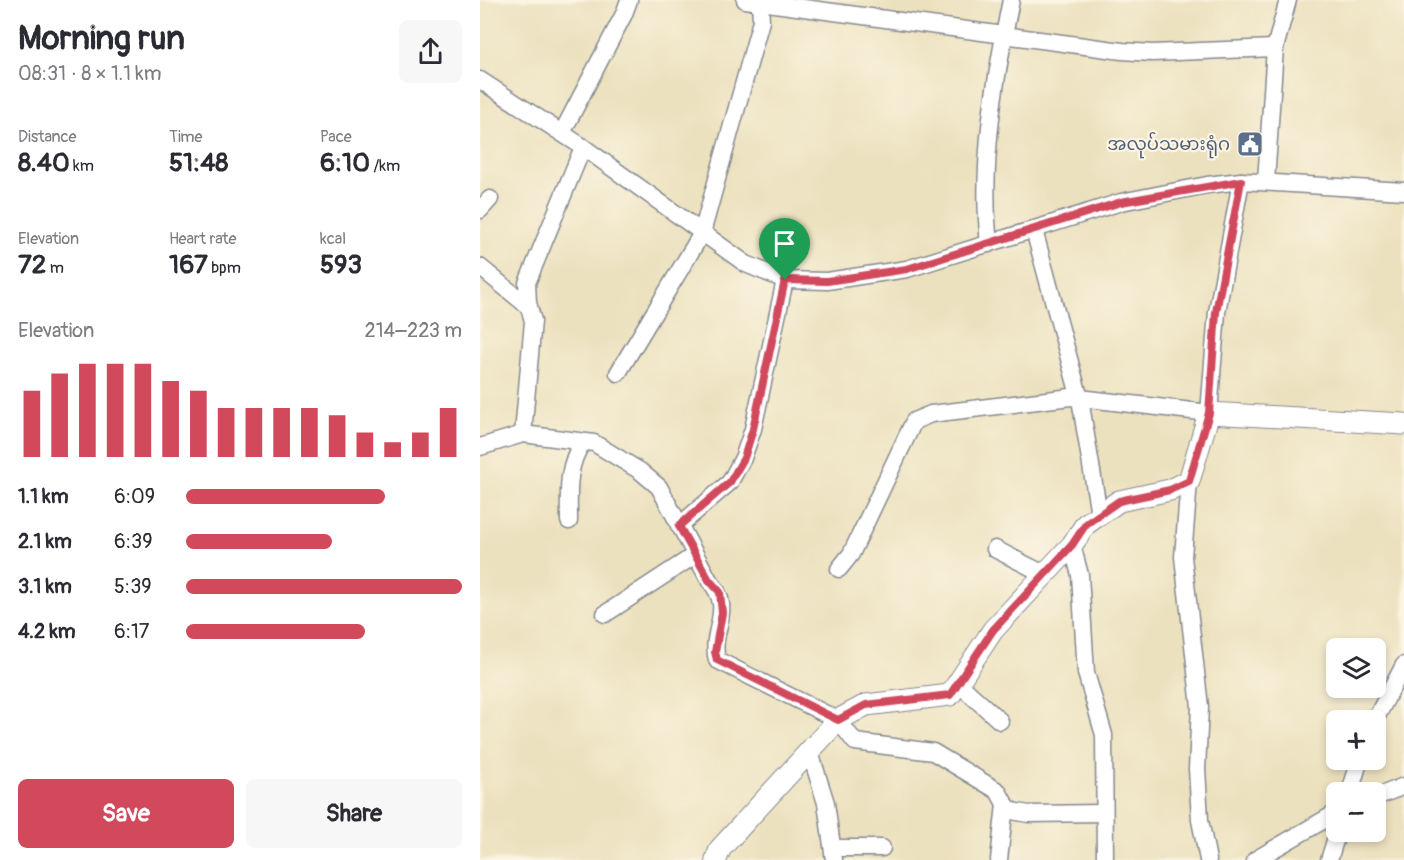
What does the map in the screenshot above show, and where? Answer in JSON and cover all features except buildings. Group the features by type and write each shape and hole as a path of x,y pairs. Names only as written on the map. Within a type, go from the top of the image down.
{"main road":[{"path":"716,860 720,849 838,720 866,705 950,695 993,630 1072,545 1086,524 1119,501 1170,490 1189,481 1209,413 1404,424"}],"street":[{"path":"562,133 624,14 629,0"},
{"path":"989,244 986,198 993,101 1011,0"},
{"path":"1266,182 1275,48 1288,0"},
{"path":"618,373 702,233 761,21 755,1 1004,36 1152,53 1275,48"},
{"path":"480,80 583,147 746,264 785,280 827,281 907,269 1121,202 1241,181 1404,191"},
{"path":"523,434 533,321 527,283 583,147"},
{"path":"839,569 851,554 914,421 931,414 1080,399 1209,413 1216,312 1241,181"},
{"path":"1034,230 1080,399 1099,514"},
{"path":"480,267 529,306"},
{"path":"679,526 730,482 744,458 753,429 785,280"},
{"path":"480,447 523,434 594,443 640,471 659,487 709,580 720,592 722,613 715,652 717,660 838,720 855,742 933,752 998,791 1012,811 1029,814 1103,813"},
{"path":"568,521 568,485 575,453 583,442"},
{"path":"1189,481 1183,557 1200,707 1197,769 1200,820 1208,860"},
{"path":"1072,545 1080,575 1086,673 1104,735 1105,860"},
{"path":"995,549 1044,574"},
{"path":"604,614 695,555"},
{"path":"1380,710 1404,665"},
{"path":"958,683 1000,721"},
{"path":"810,752 826,803 834,854 882,848"},
{"path":"1386,793 1404,786"},
{"path":"999,860 1005,804"},
{"path":"1255,860 1326,819"},
{"path":"1329,860 1335,842"}],"place":[{"name":"အလုပ်သမားရုံဂ","path":"1250,144"}],"route":[{"path":"1241,181 1216,312 1209,413 1189,481 1170,490 1119,501 1086,524 1072,545 993,630 950,695 866,705 838,720 717,660 715,652 722,613 720,592 709,580 679,526 730,482 744,458 753,429 785,280 827,281 907,269 1121,202 1207,185 1241,181"}]}
